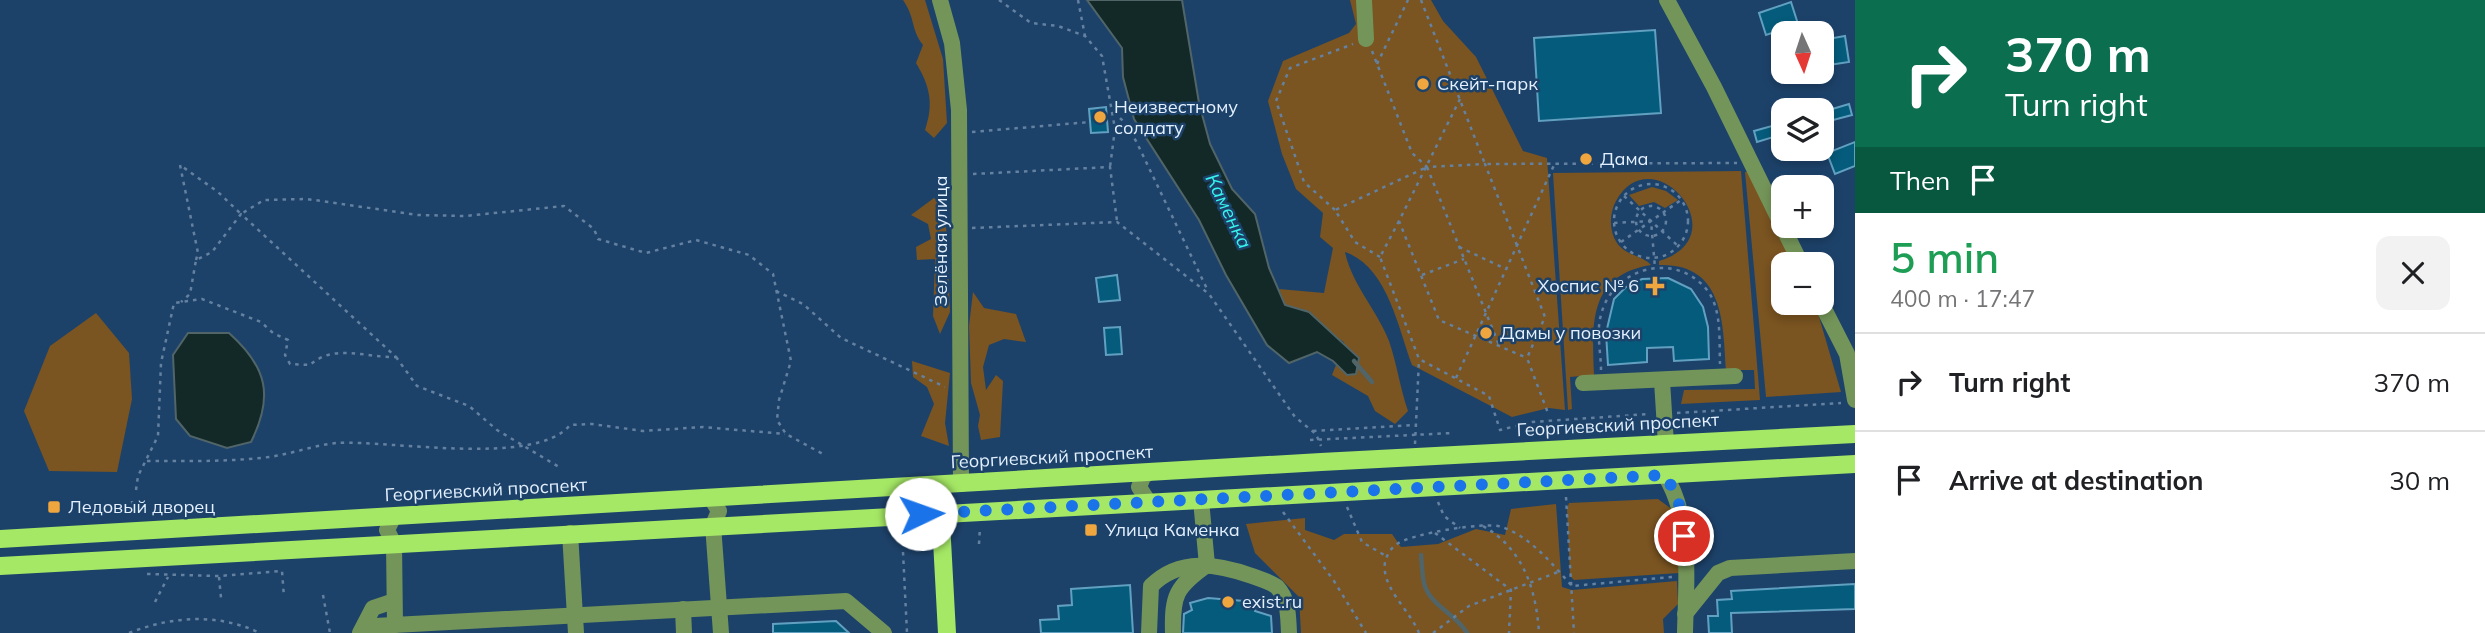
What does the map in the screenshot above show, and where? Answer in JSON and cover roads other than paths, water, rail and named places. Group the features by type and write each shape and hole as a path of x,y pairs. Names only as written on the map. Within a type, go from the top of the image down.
{"main road":[{"name":"Георгиевский проспект","path":"0,539 1148,473 1321,454 1463,455 1855,434"},
{"path":"0,566 1148,502 1341,500 1477,487 1855,464"},
{"path":"939,485 947,633"}],"street":[{"name":"Зелёная улица","path":"940,0 952,43 959,110 961,484"},
{"path":"1364,0 1366,39"},
{"path":"1667,0 1795,252"},
{"path":"1827,315 1847,355 1855,400"},
{"path":"1583,383 1728,377"},
{"path":"1662,381 1665,444"},
{"path":"1148,473 1139,487 1148,502"},
{"path":"1665,475 1678,496 1684,516 1685,633"},
{"path":"711,498 719,511 713,525 721,633"},
{"path":"1201,500 1206,565"},
{"path":"394,516 387,530 394,544 395,625"},
{"path":"570,533 576,633"},
{"path":"1685,614 1718,573 1730,568 1855,561"},
{"path":"1173,633 1172,610 1181,583 1206,565"},
{"path":"1149,633 1151,586 1163,574 1179,568 1206,565 1276,586 1287,603 1289,633"},
{"path":"362,633 373,608 394,601"},
{"path":"362,633 375,626 540,625 575,615 846,601 884,633"},
{"path":"683,610 684,633"}],"water":[{"path":"1087,0 1182,0 1199,103 1210,144 1232,189 1255,214 1269,268 1285,305 1309,312 1359,358 1356,374 1347,375 1333,361 1317,352 1289,363 1267,345 1226,275 1199,220 1134,119 1123,77 1122,48"},
{"path":"188,333 229,333 252,358 259,370 263,383 263,410 251,442 227,448 190,436 176,419 173,355"}],"waterway":[{"name":"Каменка","path":"1354,361 1372,382"},
{"name":"Каменка","path":"1421,555 1423,580 1427,591 1467,633"}],"place":[{"name":"Скейт-парк","path":"1423,84"},
{"name":"Неизвестному солдату","path":"1100,117"},
{"name":"Дама","path":"1586,159"},
{"name":"Хоспис № 6","path":"1655,286"},
{"name":"Дамы у повозки","path":"1486,333"},
{"name":"Ледовый дворец","path":"54,507"},
{"name":"Улица Каменка","path":"1091,530"},
{"name":"exist.ru","path":"1228,602"}]}
